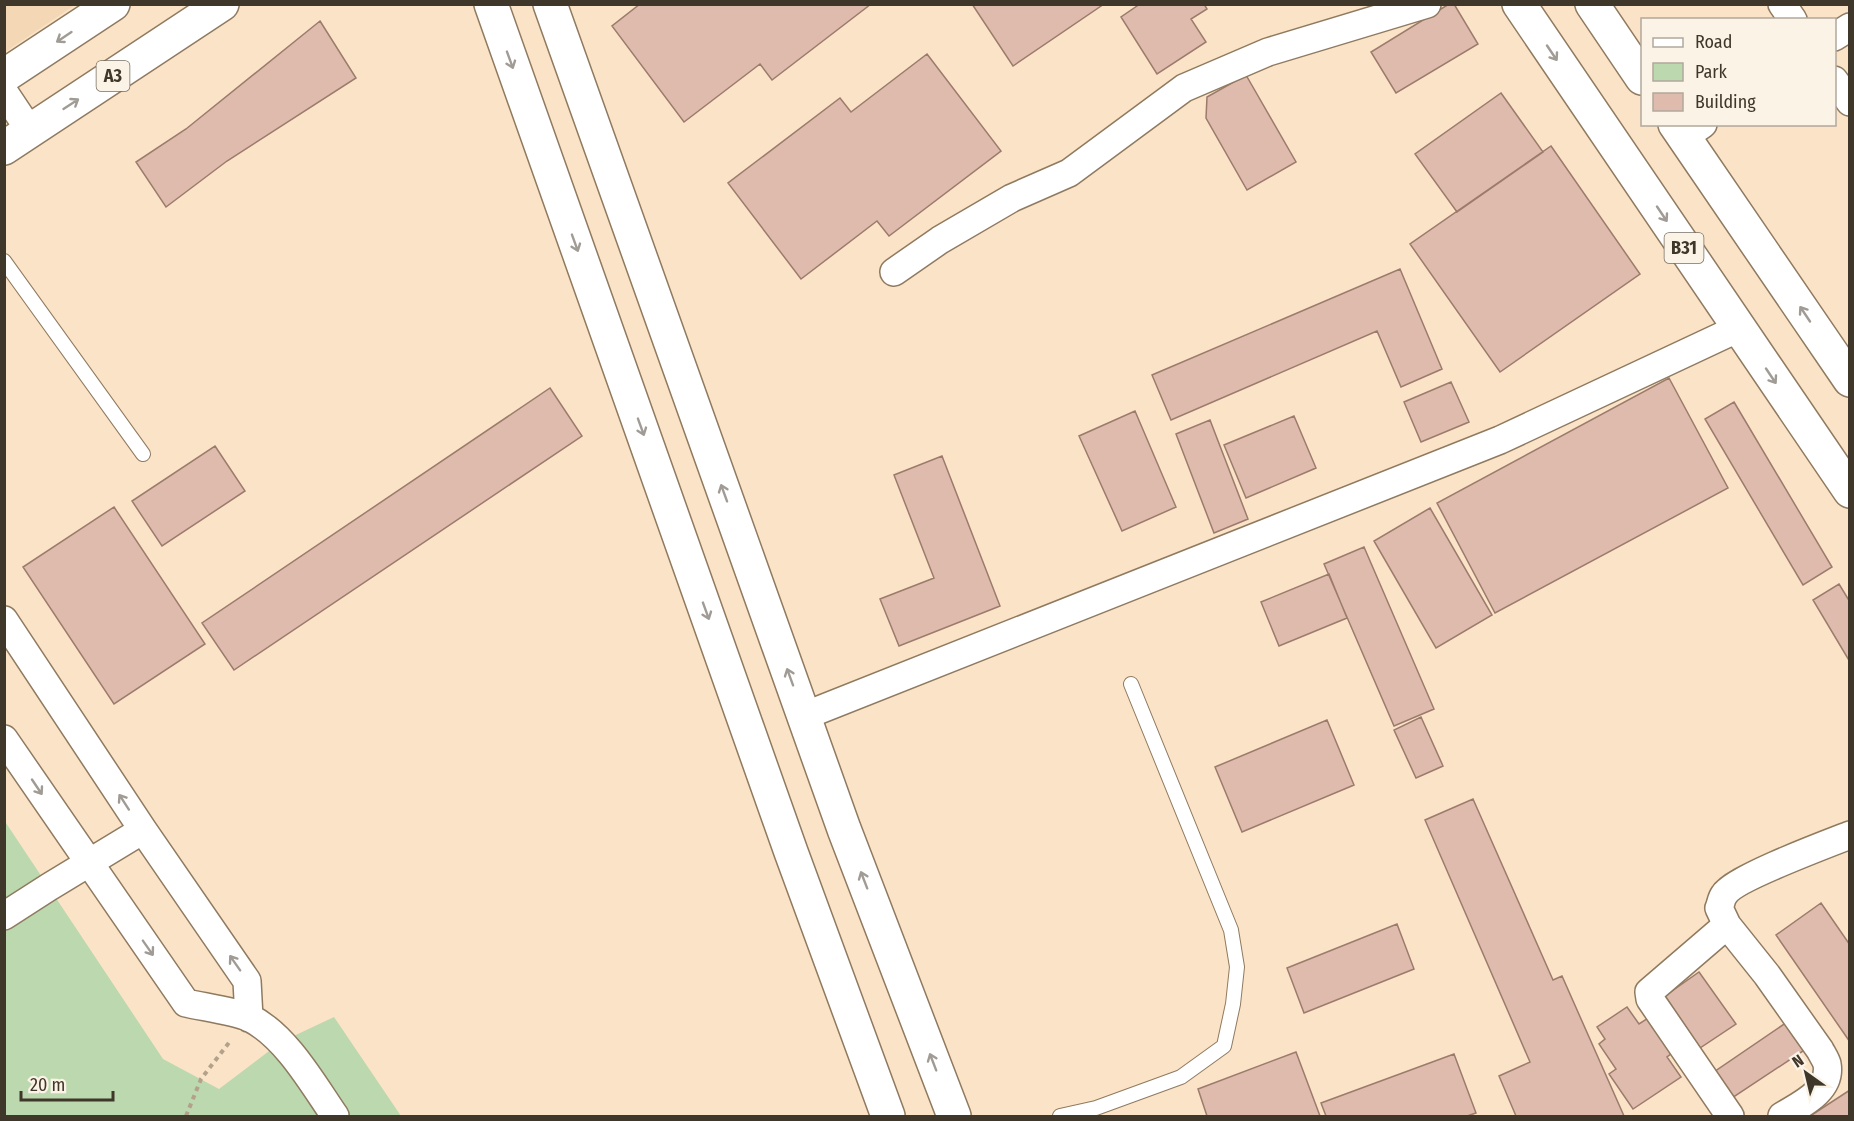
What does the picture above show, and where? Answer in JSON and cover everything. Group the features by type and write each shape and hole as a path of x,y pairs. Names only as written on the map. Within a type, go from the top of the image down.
{"main road":[{"path":"4,76 112,4"},
{"name":"A3","path":"17,139 222,4"},
{"path":"490,4 795,863 888,1116"},
{"path":"550,4 844,829 954,1116"},
{"name":"B31","path":"1519,4 1739,328 1844,471"},
{"path":"1592,4 1641,77"},
{"path":"1687,129 1850,380"}],"street":[{"path":"894,272 940,240 1012,198 1070,173 1184,88 1268,52 1427,4"},
{"path":"1782,4 1792,18"},
{"path":"1836,36 1850,27"},
{"path":"1836,83 1850,102"},
{"path":"4,92 17,139"},
{"path":"804,716 1500,440 1739,328"},
{"path":"4,620 143,830 247,981 249,1018"},
{"path":"4,739 186,1003 249,1018 280,1042 335,1116"},
{"path":"4,916 143,830"},
{"path":"1782,1116 1817,1093 1825,1078 1827,1064 1821,1050 1767,975 1727,925 1719,908 1724,895 1732,887 1772,867 1850,835"},
{"path":"1727,925 1649,992 1650,999 1730,1116"}],"lane":[{"path":"4,261 143,454"},
{"path":"1060,1116 1096,1108 1181,1077 1224,1046 1233,1004 1237,967 1232,930 1131,684"}],"path":[{"path":"186,1116 201,1079 249,1018"}],"shaded area":[{"path":"5,4 75,4 75,5 5,52"}],"green space":[{"path":"4,820 163,1059 219,1089 281,1042 334,1017 401,1116 5,1116"}],"building":[{"path":"640,4 871,4 772,80 760,64 684,122 612,26"},
{"path":"972,4 1104,4 1013,66"},
{"path":"1140,4 1204,4 1207,9 1191,19 1206,42 1157,74 1121,17"},
{"path":"1449,4 1454,4 1478,44 1396,93 1371,52"},
{"path":"320,21 356,78 227,161 166,207 136,162 186,129"},
{"path":"927,54 1001,151 889,236 877,221 801,279 728,183 840,98 851,112"},
{"path":"1246,75 1296,162 1247,190 1206,118 1207,97"},
{"path":"1501,93 1543,152 1457,212 1415,154"},
{"path":"1551,146 1640,274 1500,372 1410,244"},
{"path":"1400,269 1442,369 1401,387 1377,331 1171,420 1152,375"},
{"path":"1669,378 1728,488 1495,613 1437,503"},
{"path":"1451,382 1469,422 1421,442 1404,402"},
{"path":"550,388 582,436 234,670 202,623"},
{"path":"1734,402 1832,567 1803,585 1705,419"},
{"path":"1135,411 1176,507 1122,531 1079,436"},
{"path":"1294,416 1316,468 1246,498 1224,445"},
{"path":"1210,420 1248,519 1214,533 1176,434"},
{"path":"215,446 245,491 162,546 132,501"},
{"path":"942,456 1000,606 899,646 880,599 934,578 894,475"},
{"path":"114,507 205,644 114,704 23,567"},
{"path":"1430,508 1492,615 1436,648 1374,541"},
{"path":"1364,547 1434,709 1394,726 1324,564"},
{"path":"1329,574 1347,618 1279,646 1261,602"},
{"path":"1839,584 1850,602 1850,662 1813,600"},
{"path":"1421,717 1443,766 1416,778 1394,730"},
{"path":"1327,720 1354,785 1242,832 1215,767"},
{"path":"1473,799 1553,980 1562,976 1624,1116 1516,1116 1499,1076 1530,1062 1425,820"},
{"path":"1821,903 1850,945 1850,1042 1776,935"},
{"path":"1397,924 1414,969 1304,1013 1287,968"},
{"path":"1699,972 1736,1024 1700,1048 1665,996"},
{"path":"1627,1007 1639,1024 1656,1013 1679,1048 1667,1057 1681,1077 1633,1109 1609,1074 1616,1069 1599,1044 1605,1039 1597,1027"},
{"path":"1793,1018 1812,1045 1729,1100 1711,1074"},
{"path":"1296,1052 1320,1116 1207,1116 1198,1089"},
{"path":"1454,1054 1476,1113 1467,1116 1326,1116 1321,1103"},
{"path":"1850,1090 1850,1116 1810,1116"}]}
